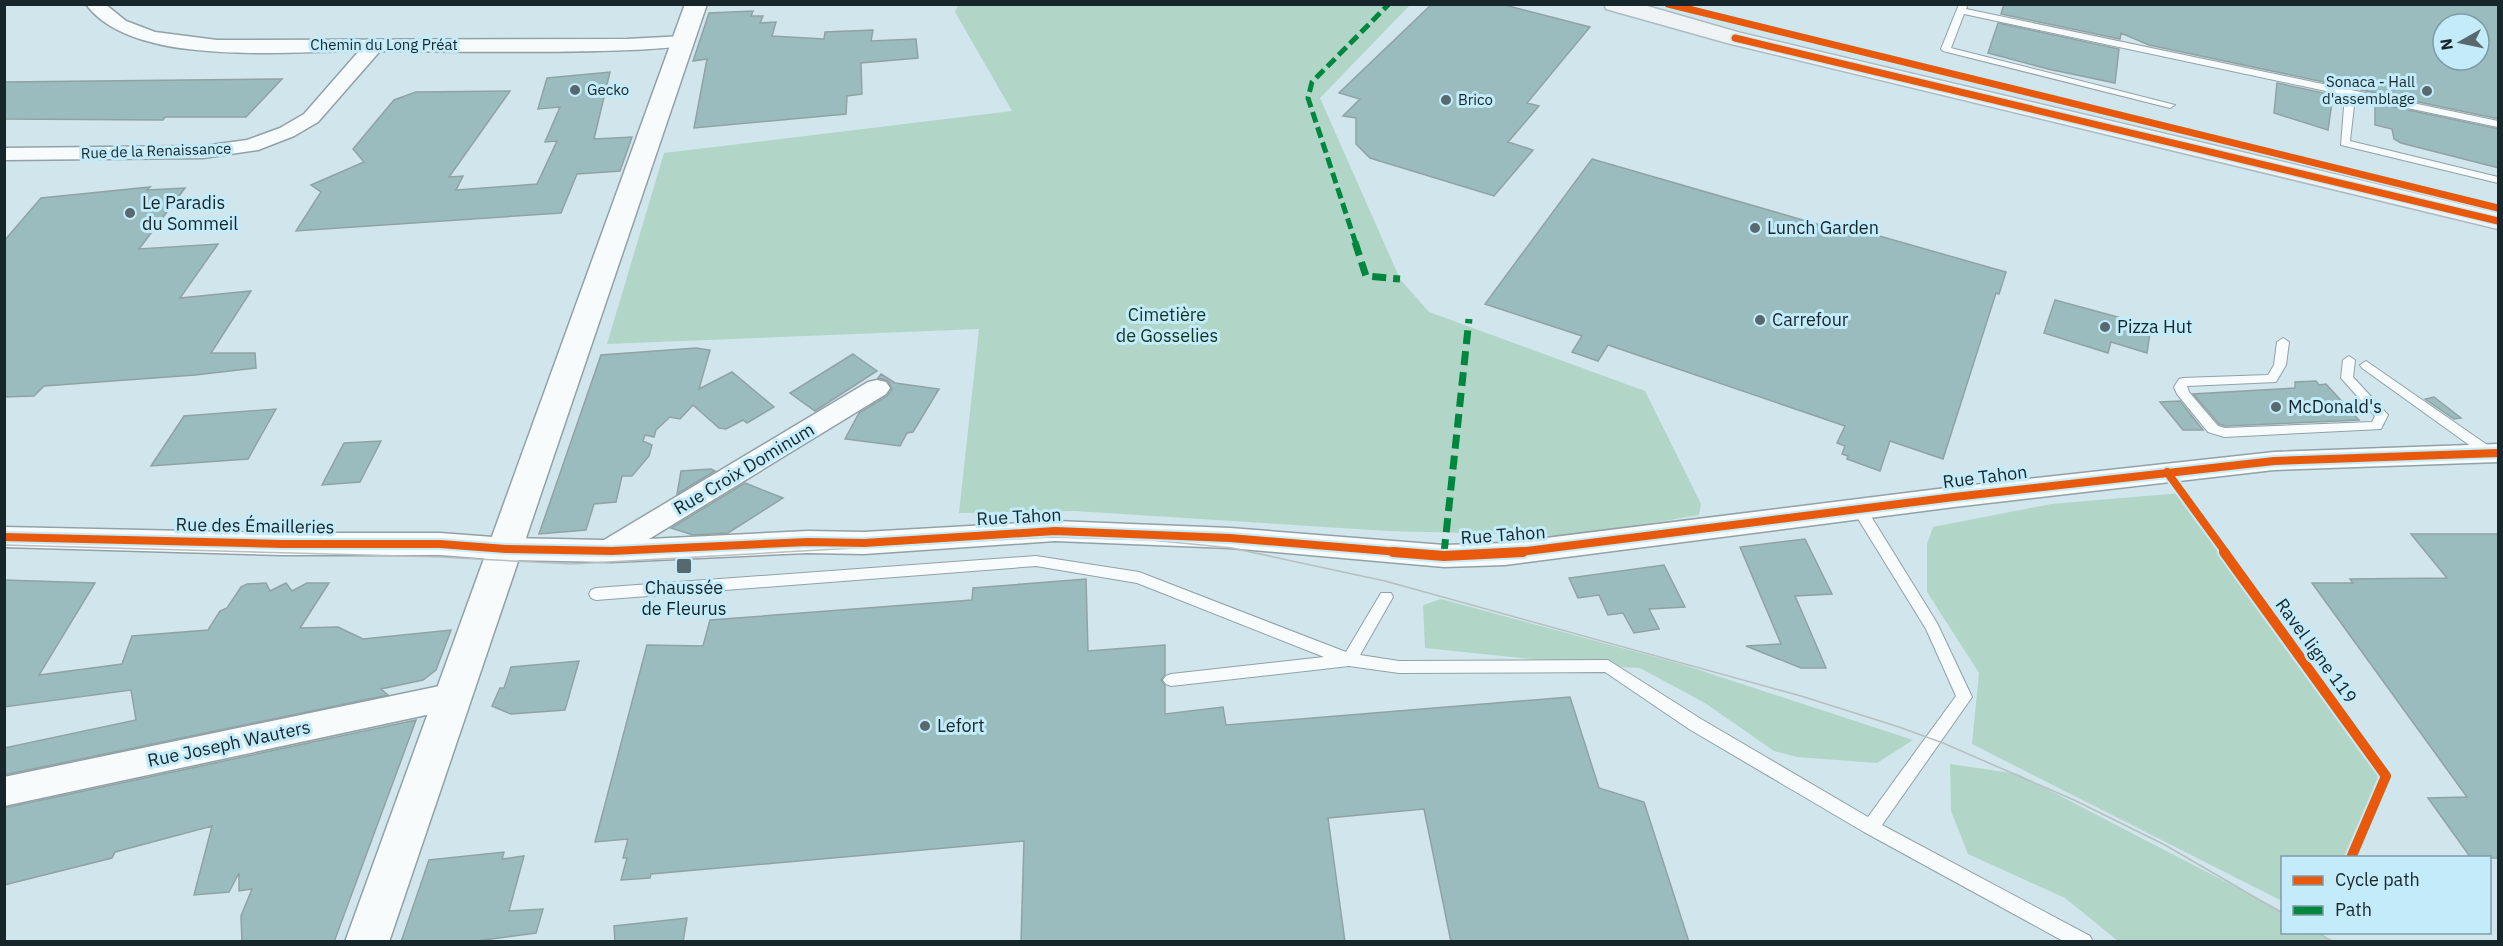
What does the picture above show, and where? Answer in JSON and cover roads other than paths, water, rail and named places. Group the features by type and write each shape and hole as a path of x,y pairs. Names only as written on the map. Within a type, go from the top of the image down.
{"main road":[{"path":"367,942 696,4"},
{"path":"1614,4 1747,41 2499,221"},
{"path":"1668,4 2499,208"}],"street":[{"name":"Chemin du Long Préat","path":"95,4 106,18 132,31 170,41 218,46 627,45 684,42"},
{"name":"Rue de la Renaissance","path":"4,154 202,152 251,146 286,132 311,118 375,45"},
{"name":"Rue Croix Dominum","path":"612,551 615,546 877,388"},
{"name":"Rue Tahon","path":"506,549 612,551 808,542 864,543 1055,531 1230,538 1444,556 1465,555 1517,552 1859,509 2274,461 2495,454"},
{"name":"Rue des Émailleries","path":"4,537 270,544 440,544 506,549"},
{"name":"Rue Joseph Wauters","path":"4,792 454,696"}],"lane":[{"path":"2170,105 1946,49 1963,8 2499,124"},
{"path":"2350,93 2345,143 2499,180"},
{"path":"2283,342 2280,365 2272,379 2183,382 2180,387 2183,394 2213,429 2224,433 2376,426 2382,416 2347,378 2349,360"},
{"path":"2366,365 2495,454"},
{"path":"1859,509 1932,627 1964,697 1870,826"},
{"path":"596,594 1036,561 1139,578 1349,660 1399,667 1608,666 1695,723 1870,826 2084,942"},
{"path":"1349,660 1386,597"},
{"path":"1171,680 1349,660"}],"tram line":[{"path":"4,545 439,557 572,564 1051,537 1151,540 1232,548 1385,581 1801,696 1899,727 1943,743 2074,800 2165,845 2281,912"},
{"path":"2320,934 2332,942"}],"place":[{"name":"Gecko","path":"575,90"},
{"name":"Sonaca - Hall d'assemblage","path":"2427,91"},
{"name":"Brico","path":"1446,100"},
{"name":"Le Paradis du Sommeil","path":"130,213"},
{"name":"Lunch Garden","path":"1755,228"},
{"name":"Carrefour","path":"1760,320"},
{"name":"Pizza Hut","path":"2105,327"},
{"name":"McDonald's","path":"2276,407"},
{"name":"Chaussée de Fleurus","path":"684,566"},
{"name":"Lefort","path":"925,726"}],"park label":[{"name":"Cimetière de Gosselies","path":"1167,325"}]}
